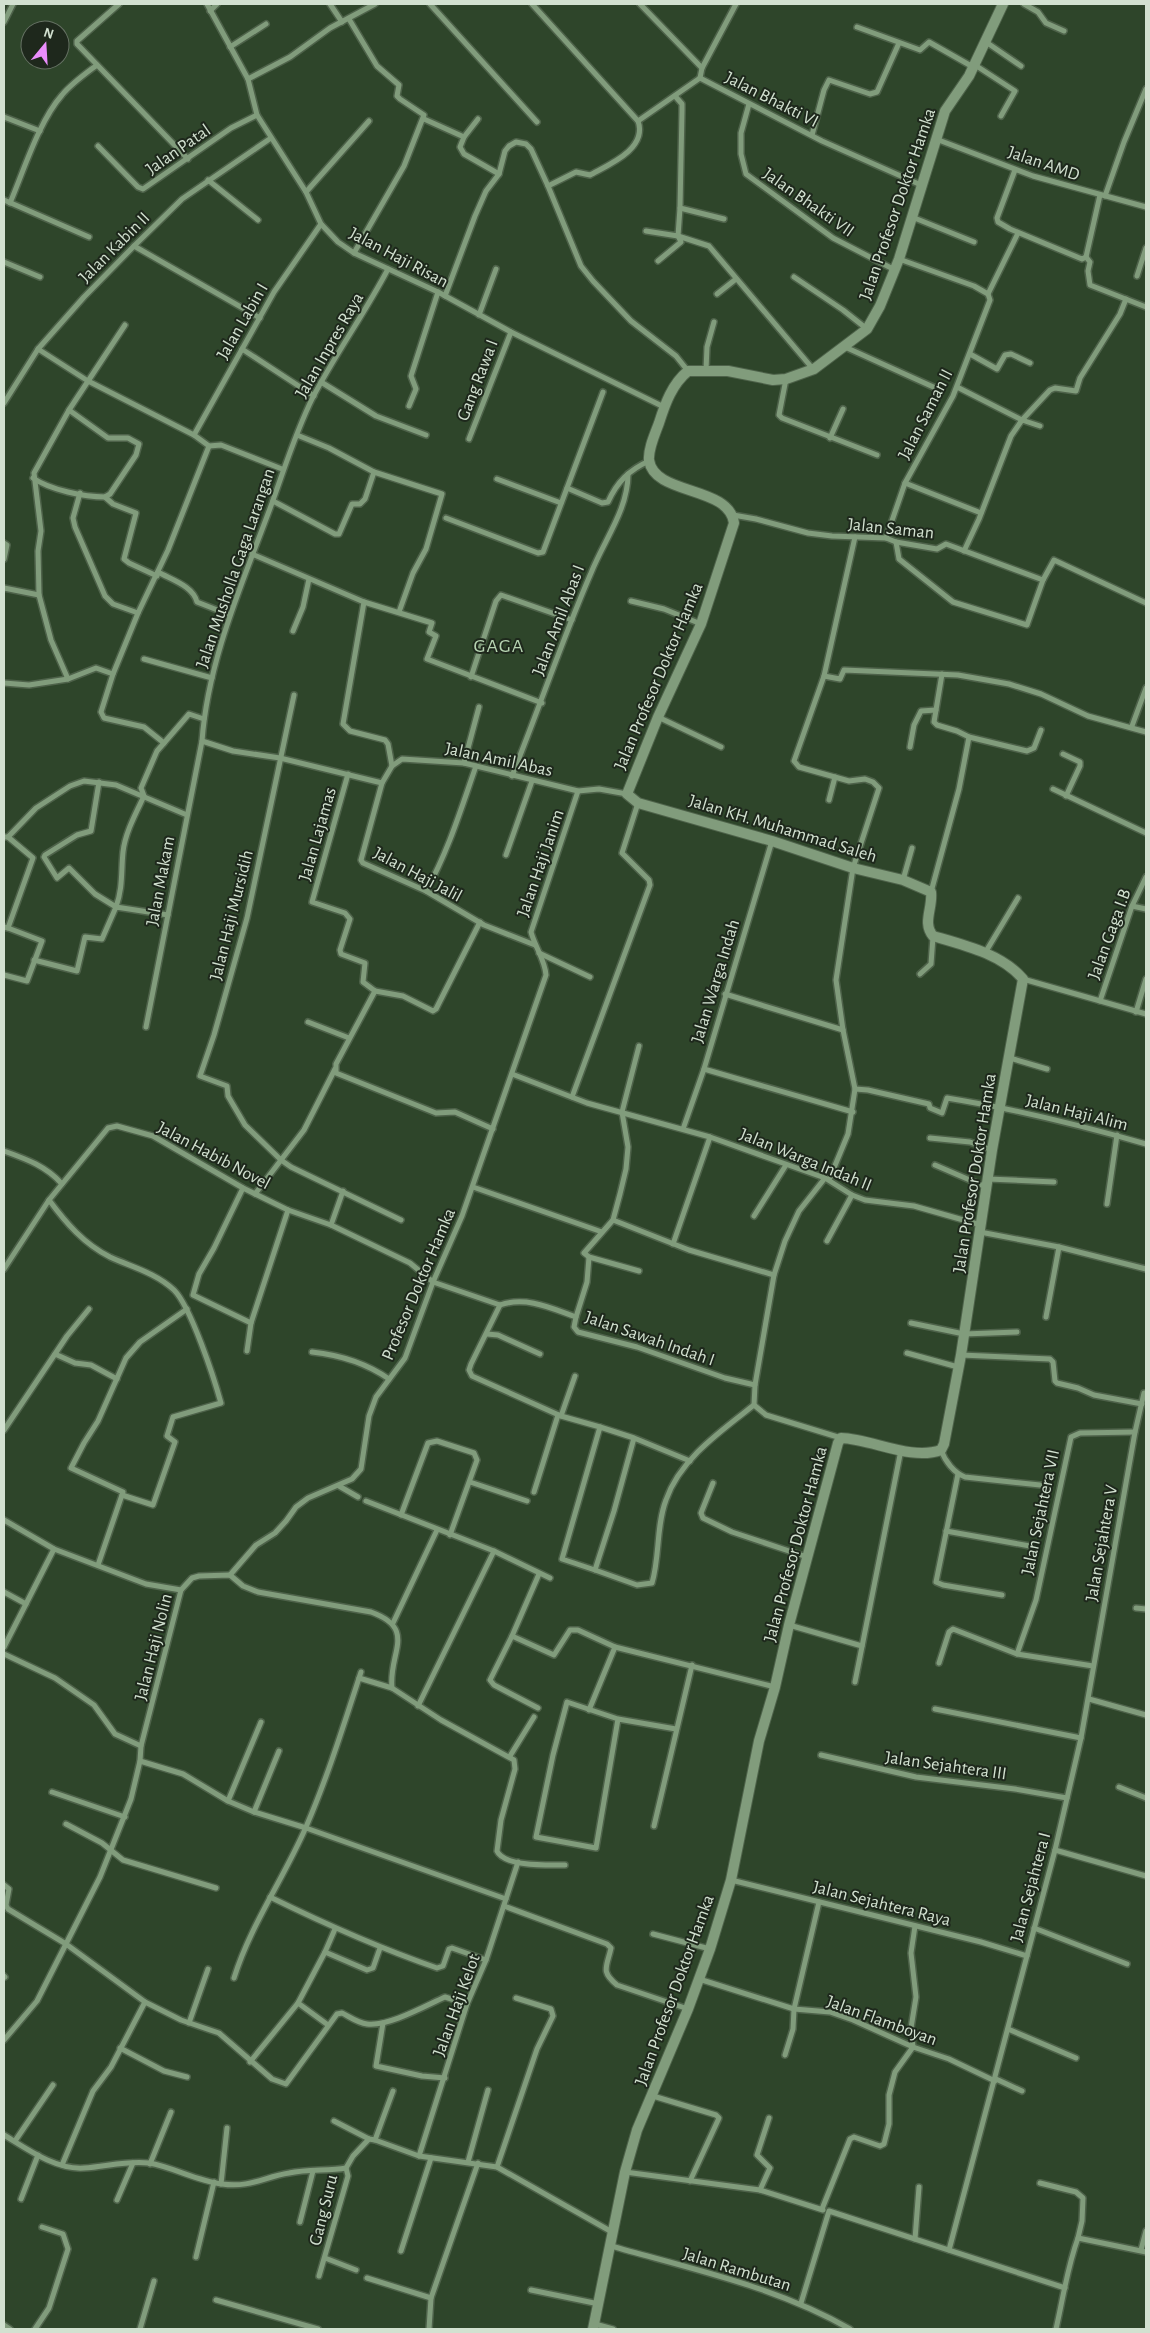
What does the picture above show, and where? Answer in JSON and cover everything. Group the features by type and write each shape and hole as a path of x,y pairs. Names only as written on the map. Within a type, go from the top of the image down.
{"street":[{"path":"4,22 13,4"},
{"name":"Jalan Haji Risan","path":"207,4 248,79 257,115 306,192 321,224 338,242 354,253 438,292 511,332 664,407"},
{"path":"210,12 217,4"},
{"path":"330,4 342,22"},
{"path":"248,79 290,57 342,22 375,4"},
{"path":"430,4 537,122"},
{"path":"532,4 638,121 640,126 638,136 625,155 590,175 576,172 548,186"},
{"name":"Jalan Bhakti VI","path":"640,4 702,68 700,78 812,135 921,185"},
{"path":"702,68 736,4"},
{"name":"Jalan Profesor Doktor Hamka","path":"688,370 728,371 773,380 786,378 814,369 867,329 880,306 899,259 945,111 974,66 1003,4"},
{"path":"1024,4 1038,12 1046,22 1064,31"},
{"path":"115,5 76,43 188,159"},
{"path":"348,19 376,66 399,85 398,96 400,99 423,112 424,119 404,166 354,253"},
{"path":"230,47 266,24"},
{"path":"857,27 920,50 929,42 974,66 1015,92 1001,116"},
{"path":"986,42 1021,66"},
{"path":"812,135 824,90 829,80 870,94 877,92 899,43"},
{"path":"10,202 40,131 60,97 72,84 97,65"},
{"path":"638,121 700,78"},
{"path":"1086,257 1103,196 1146,89"},
{"path":"658,261 681,242 678,236 682,104 675,96"},
{"name":"Jalan Bhakti VII","path":"749,104 741,133 741,154 746,174 833,238 895,270"},
{"name":"Jalan Patal","path":"98,146 138,188 143,189 231,128 257,115"},
{"path":"4,117 40,131"},
{"path":"424,119 464,137"},
{"path":"478,119 464,137 460,147 464,154 498,174"},
{"path":"306,192 369,121"},
{"name":"Jalan Kabin II","path":"4,403 38,350 84,297 134,246 182,199 270,138"},
{"name":"Jalan AMD","path":"936,138 1016,170 1146,207"},
{"path":"445,296 475,216 486,191 498,174 505,150 516,142 526,144 531,149 548,186 581,266 593,282 632,321 676,356 688,370 676,384 664,407 651,448 649,461 657,474 669,483 706,496 722,504 733,515"},
{"path":"1016,170 997,218 1001,225 1082,258 1086,257"},
{"path":"208,180 258,220"},
{"path":"4,200 89,237"},
{"path":"680,208 724,219"},
{"path":"912,217 974,242"},
{"name":"Jalan Labin I","path":"194,435 286,274 321,224"},
{"path":"646,232 678,236 709,246 736,280 814,369"},
{"path":"899,259 974,286 988,294 1018,233"},
{"path":"134,246 260,318"},
{"path":"1137,276 1146,248"},
{"path":"1086,257 1090,262 1088,271 1090,285 1146,307"},
{"path":"4,262 40,277"},
{"path":"479,315 496,269"},
{"name":"Jalan Inpres Raya","path":"297,435 321,382 388,270"},
{"path":"794,277 843,310 867,329"},
{"path":"717,294 736,280"},
{"path":"409,406 416,389 411,376 438,292"},
{"name":"Jalan Saman II","path":"886,538 905,483 940,422 970,354 990,304 988,294"},
{"path":"964,551 1006,445 1022,420 1050,390 1055,388 1076,391 1080,378 1120,314 1126,299"},
{"path":"706,370 708,338 714,322"},
{"path":"68,679 51,640 39,595 38,551 41,532 34,478 35,470 69,410 124,325"},
{"name":"Gang Rawa I","path":"469,438 511,332"},
{"path":"845,347 940,390"},
{"path":"242,349 314,396"},
{"path":"38,350 88,380 194,435 209,446 221,445 282,470"},
{"path":"970,354 997,369 1005,355 1011,354 1030,363"},
{"path":"786,378 780,415 782,418 878,455"},
{"path":"321,382 376,416 426,435"},
{"path":"956,387 1022,420 1040,426"},
{"path":"446,518 538,554 543,552 604,392"},
{"path":"830,438 843,409"},
{"path":"69,410 108,438 128,438 139,444 136,455 110,494 105,497"},
{"path":"297,435 329,448 374,472 442,494 426,549 413,573 399,612"},
{"name":"Jalan Musholla Gaga Larangan","path":"202,742 204,719 212,678 230,615 273,501 282,470 297,435"},
{"path":"164,743 144,727 102,716 113,674 138,612 157,574 209,446"},
{"path":"567,488 602,503 608,502 617,485 633,468 649,461"},
{"path":"273,501 335,534 339,534 352,504 360,504 365,499 374,472"},
{"name":"Jalan Amil Abas I","path":"512,776 542,703 591,572 625,502 628,474"},
{"path":"34,478 40,483 60,490 105,497 113,504 136,513 124,559 129,564 188,588 198,602 230,615"},
{"path":"497,479 561,503"},
{"path":"905,483 981,512"},
{"path":"80,493 73,518 75,527 105,596 113,604 138,612"},
{"name":"Jalan Profesor Doktor Hamka","path":"627,794 658,717 701,624 732,531 733,515"},
{"name":"Jalan Saman","path":"733,515 808,533 886,538 896,542 937,549 946,544 1043,580"},
{"path":"600,1427 562,1559 637,1585 652,1583 658,1564 660,1524 666,1499 690,1461 718,1434 754,1406 755,1385 774,1276 785,1242 799,1211 827,1179 848,1134 853,1112 855,1089 843,1030 836,980 853,868 879,793 877,784 865,779 849,781 799,768 794,761 824,676 855,537"},
{"path":"896,542 899,559 953,602 1026,625 1043,580 1054,560 1146,602"},
{"path":"4,543 7,545 4,559"},
{"path":"252,554 364,602 432,622 429,632 436,636 427,659 542,703"},
{"path":"293,631 303,606 310,579"},
{"path":"4,588 39,595"},
{"path":"471,677 496,601 501,595 572,620"},
{"path":"631,601 664,609 701,624"},
{"path":"202,742 233,752 280,758 382,783 392,766 388,744 385,740 350,731 343,724 364,602"},
{"path":"144,659 212,678"},
{"path":"4,683 29,685 68,679 96,668 113,674"},
{"path":"824,676 840,679 844,670 942,674 1009,684 1041,694 1088,716 1132,726 1146,732"},
{"path":"942,674 935,724 957,730 969,737 1031,751 1034,748 1040,730"},
{"path":"1132,726 1146,688"},
{"name":"Jalan Haji Mursidih","path":"281,1160 245,1125 228,1096 227,1086 200,1076 247,918 294,695"},
{"path":"464,763 480,707"},
{"path":"910,747 914,725 920,711 936,710"},
{"path":"34,960 76,971 85,937 102,939 122,889 124,847 144,796 141,788 157,750 189,714 204,719"},
{"path":"658,717 721,748"},
{"path":"969,737 959,789 931,892 932,900 927,922 928,930 933,936 985,952 1017,971 1024,979 1146,1014"},
{"name":"Jalan Makam","path":"146,1027 202,742"},
{"path":"1063,754 1080,762 1080,766 1066,796"},
{"name":"Jalan Amil Abas","path":"392,766 402,759 464,763 532,781 578,790 599,789 627,794"},
{"path":"426,891 452,836 476,766"},
{"name":"Jalan Lajamas","path":"348,774 312,902 345,913 350,919 340,950 341,954 365,963 363,982 375,992"},
{"path":"829,800 835,777"},
{"path":"506,855 532,781"},
{"path":"4,976 27,981 42,940 6,928 33,858 6,837 36,808 75,783 99,782 116,785 187,815"},
{"path":"99,782 91,831 77,835 44,857 57,878 69,868 95,894 116,907 168,915"},
{"name":"Jalan Haji Jalil","path":"382,783 361,860 365,864 426,891 480,922 534,945"},
{"path":"1052,789 1146,833"},
{"name":"Jalan Haji Janim","path":"534,945 531,932 534,920 559,852 578,790"},
{"name":"Jalan KH. Muhammad Saleh","path":"627,794 638,803 772,841 853,868 903,880 931,892"},
{"path":"572,1097 650,885 649,880 624,858 622,853 638,803"},
{"name":"Jalan Warga Indah","path":"683,1129 704,1069 772,841"},
{"path":"903,880 912,848"},
{"name":"Jalan Gaga I.B","path":"1100,1002 1132,906 1146,877"},
{"path":"985,952 1018,898"},
{"path":"1132,906 1146,909"},
{"path":"254,1194 304,1130 335,1071 349,1038 375,992 402,996 433,1011 436,1009 480,922"},
{"path":"920,974 930,964 933,955 933,936"},
{"name":"Profesor Doktor Hamka","path":"230,1575 256,1545 275,1533 296,1507 308,1498 352,1479 361,1470 370,1416 376,1397 405,1358 462,1216 546,975 546,966 534,945"},
{"path":"539,953 590,977"},
{"name":"Jalan Profesor Doktor Hamka","path":"594,2327 625,2172 637,2130 653,2096 688,2009 710,1949 731,1880 759,1741 775,1687 789,1625 838,1443 842,1438 900,1450 931,1453 941,1450 961,1355 992,1150 1024,979"},
{"path":"1136,1012 1146,980"},
{"path":"725,994 843,1030"},
{"path":"308,1022 349,1038"},
{"path":"638,1046 622,1112 628,1147 626,1169 613,1220 584,1253 589,1257 639,1271"},
{"path":"1010,1058 1047,1069"},
{"path":"704,1069 853,1112"},
{"path":"335,1071 436,1113 455,1112 493,1129"},
{"name":"Jalan Warga Indah II","path":"512,1074 587,1103 710,1137 827,1179 852,1195 865,1200 914,1206 981,1228 1146,1269"},
{"name":"Jalan Haji Alim","path":"855,1089 868,1090 929,1104 930,1108 942,1113 947,1098 1001,1107 1146,1144"},
{"name":"Jalan Habib Novel","path":"4,1269 49,1200 108,1128 116,1126 152,1136 254,1194 288,1210 331,1225 410,1263 434,1282 500,1305"},
{"path":"1107,1204 1117,1136"},
{"path":"673,1244 710,1137"},
{"path":"930,1138 970,1142 992,1150"},
{"path":"4,1151 35,1163 51,1172 62,1184"},
{"path":"281,1160 291,1167 401,1220"},
{"path":"754,1216 786,1165"},
{"path":"935,1165 987,1183 1054,1182"},
{"path":"473,1186 602,1232"},
{"path":"243,1188 214,1248 199,1274 193,1295 251,1323"},
{"path":"331,1225 343,1191"},
{"path":"827,1241 852,1195"},
{"path":"49,1200 65,1222 88,1243 108,1255 157,1276 175,1291 187,1309 221,1403 173,1417 167,1436 175,1442 153,1505 122,1495"},
{"path":"247,1351 251,1323 288,1210"},
{"path":"613,1220 673,1244 774,1276"},
{"path":"1046,1316 1059,1247"},
{"path":"576,1317 587,1282 589,1257"},
{"name":"Jalan Sawah Indah I","path":"500,1305 522,1302 537,1304 576,1317 574,1327 578,1332 637,1347 725,1378 755,1385"},
{"path":"500,1305 469,1370 472,1376 560,1415 634,1438 690,1461"},
{"path":"4,1430 55,1354 89,1309"},
{"path":"98,1564 123,1492 71,1468 84,1442 98,1421 126,1358 140,1342 187,1309"},
{"path":"911,1323 964,1334 1017,1332"},
{"path":"487,1334 498,1335 540,1354"},
{"path":"312,1352 337,1356 366,1364 389,1379"},
{"path":"908,1353 958,1367"},
{"path":"55,1354 76,1363 91,1365 117,1379"},
{"path":"961,1355 1050,1359 1053,1362 1054,1381 1057,1383 1094,1395 1142,1404"},
{"path":"534,1492 575,1376"},
{"name":"Jalan Sejahtera V","path":"1089,1699 1093,1666 1135,1432 1145,1393"},
{"path":"754,1406 766,1415 842,1438"},
{"name":"Jalan Sejahtera VII","path":"1017,1654 1036,1600 1071,1437 1080,1433 1135,1432"},
{"path":"595,1570 614,1511 634,1438"},
{"path":"401,1515 428,1443 437,1442 476,1455 477,1460 470,1482 450,1535"},
{"path":"855,1682 900,1450"},
{"path":"941,1450 943,1457 958,1474 965,1477 1040,1485"},
{"path":"958,1474 936,1582 943,1585 1002,1595"},
{"path":"470,1482 528,1501"},
{"path":"714,1483 701,1513 703,1518 732,1532 807,1557"},
{"path":"339,1486 358,1497"},
{"path":"366,1501 494,1551 550,1578"},
{"path":"4,1520 54,1549 98,1564 146,1584 181,1590"},
{"path":"393,1623 437,1530"},
{"path":"946,1530 1030,1546"},
{"path":"4,1647 54,1549"},
{"path":"418,1706 494,1551"},
{"path":"538,1708 494,1685 490,1680 512,1636 539,1574"},
{"path":"230,1575 244,1586 258,1592 371,1612 385,1617 393,1623 398,1632 392,1688"},
{"name":"Jalan Haji Nolin","path":"140,1761 141,1746 181,1590 192,1578 230,1575"},
{"path":"4,1592 26,1604"},
{"path":"1136,1608 1146,1609"},
{"path":"789,1625 862,1646"},
{"path":"939,1663 950,1629 1017,1654 1093,1666"},
{"path":"512,1636 554,1655 570,1630 578,1630 615,1647 775,1687"},
{"path":"590,1710 615,1647"},
{"path":"4,1654 55,1678 94,1705 115,1734 141,1746"},
{"path":"654,1826 692,1665"},
{"path":"234,1978 244,1948 306,1828 334,1759 360,1675 392,1688 441,1720 510,1756 514,1760 515,1769 501,1820 497,1851 502,1859 566,1865"},
{"path":"1089,1699 1146,1715"},
{"name":"Jalan Sejahtera I","path":"949,2250 1055,1850 1089,1699"},
{"path":"618,1719 596,1848 536,1837 553,1755 567,1702 618,1719 676,1729"},
{"path":"935,1709 1081,1738"},
{"path":"510,1756 534,1717"},
{"path":"228,1801 261,1722"},
{"path":"254,1812 278,1751"},
{"name":"Jalan Sejahtera III","path":"821,1755 916,1777 1015,1789 1067,1798"},
{"path":"4,2040 37,2001 112,1851 131,1799 140,1761 183,1774 228,1801 254,1812 306,1828 506,1900"},
{"path":"1119,1787 1146,1798"},
{"path":"52,1792 125,1817"},
{"path":"66,1824 102,1843 123,1860 216,1888"},
{"path":"1055,1850 1146,1876"},
{"name":"Jalan Haji Kelot","path":"419,2156 467,2004 486,1960 518,1862"},
{"name":"Jalan Sejahtera Raya","path":"731,1880 981,1942 1027,1956"},
{"path":"4,1885 9,1889 6,1905 8,1909 66,1944 145,2002 189,2023 219,2033 272,2080 286,2084 337,2014 342,2013 359,2022 369,2024 382,2023 444,1997 467,2004"},
{"path":"270,1897 335,1929 380,1948 437,1968 443,1966 452,1948 486,1960"},
{"path":"785,2055 793,2029 794,2008 819,1902"},
{"path":"504,1906 607,1944 611,1948 605,1970 608,1977 617,1985 688,2009"},
{"path":"822,2209 850,2139 854,2138 880,2146 884,2144 890,2124 889,2095 896,2072 913,2047 911,2028 916,1996 911,1953 915,1926"},
{"path":"1034,1928 1127,1964"},
{"path":"250,2062 298,2003 335,1929"},
{"path":"653,1934 710,1949"},
{"path":"325,1952 370,1971 380,1948"},
{"path":"189,2023 208,1969"},
{"name":"Jalan Flamboyan","path":"699,1979 794,2008 830,2012 885,2033 913,2047 949,2059 1022,2091"},
{"path":"497,2167 537,2049 553,2016 550,2009 516,1998"},
{"path":"62,2165 93,2092 112,2067 145,2002"},
{"path":"298,2003 328,2025"},
{"path":"382,2023 376,2066 422,2076 445,2078"},
{"path":"1008,2029 1076,2058"},
{"path":"120,2048 164,2071 187,2077"},
{"path":"15,2141 53,2086"},
{"path":"468,2162 488,2090"},
{"path":"4,2134 38,2155 62,2165 81,2168 133,2163 150,2164 221,2184 257,2183 288,2173 346,2168 353,2156 372,2140 393,2091"},
{"path":"653,2096 716,2115 719,2118 690,2181"},
{"path":"150,2164 171,2112"},
{"path":"760,2190 770,2168 757,2155 769,2118"},
{"path":"334,2121 372,2140 419,2156 497,2167 612,2232"},
{"path":"221,2184 228,2128"},
{"path":"21,2199 38,2155"},
{"path":"401,2251 431,2158"},
{"path":"117,2200 133,2163"},
{"path":"429,2329 431,2298 478,2163"},
{"name":"Gang Suru","path":"319,2276 348,2176 346,2168"},
{"path":"300,2222 313,2171"},
{"path":"625,2172 760,2190 1064,2288"},
{"path":"196,2258 214,2182"},
{"path":"1040,2183 1076,2192 1083,2198 1082,2221 1068,2266 1056,2329"},
{"path":"916,2239 919,2187"},
{"path":"801,2303 828,2211"},
{"path":"35,2329 49,2308 68,2249 63,2234 42,2227"},
{"path":"1078,2238 1144,2251 1146,2231"},
{"name":"Jalan Rambutan","path":"610,2246 801,2303 850,2329"},
{"path":"325,2258 356,2270"},
{"path":"367,2278 431,2298"},
{"path":"140,2329 154,2281"},
{"path":"531,2290 600,2304"},
{"path":"216,2300 318,2329"},
{"path":"4,2325 10,2329"},
{"path":"594,2327 613,2329"}],"district":[{"name":"GAGA","path":"499,645"}]}
